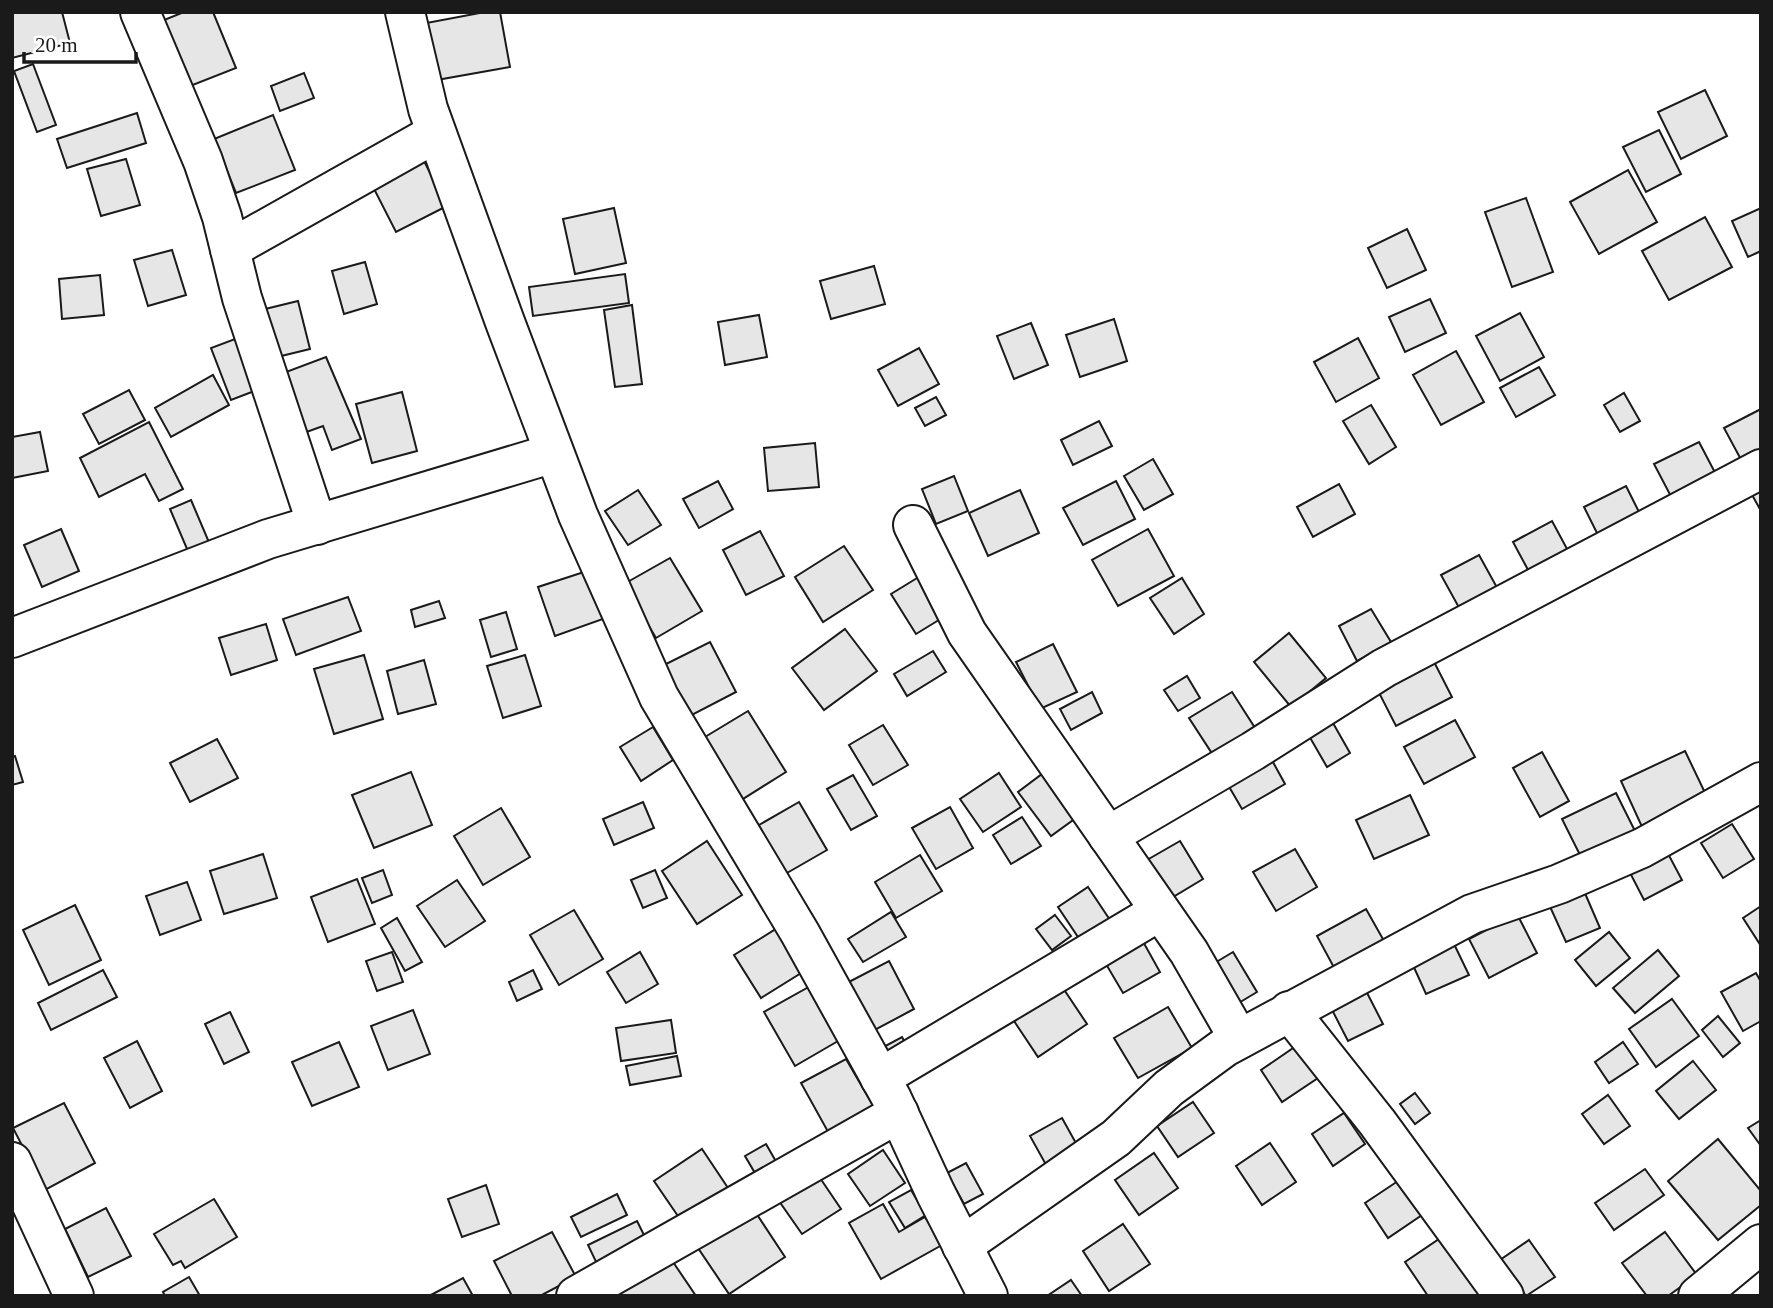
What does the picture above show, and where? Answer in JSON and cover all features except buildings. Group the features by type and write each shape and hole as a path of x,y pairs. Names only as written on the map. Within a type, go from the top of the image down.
{"street":[{"path":"140,12 203,161 230,248 242,298 317,525"},
{"path":"405,12 436,133 554,453 578,515 659,697 800,933 880,1078 988,1296"},
{"path":"230,248 436,133"},
{"path":"12,638 268,539 554,453"},
{"path":"1108,836 1253,751 1384,668 1761,469"},
{"path":"913,525 967,632 1189,952 1239,1039"},
{"path":"962,1246 1116,1138 1169,1088 1239,1039 1472,914 1559,884 1642,848 1761,782"},
{"path":"880,1078 1160,911"},
{"path":"1289,1011 1377,1122 1504,1296"},
{"path":"576,1296 899,1113"},
{"path":"12,1162 74,1296"},
{"path":"1698,1296 1761,1244"}]}
